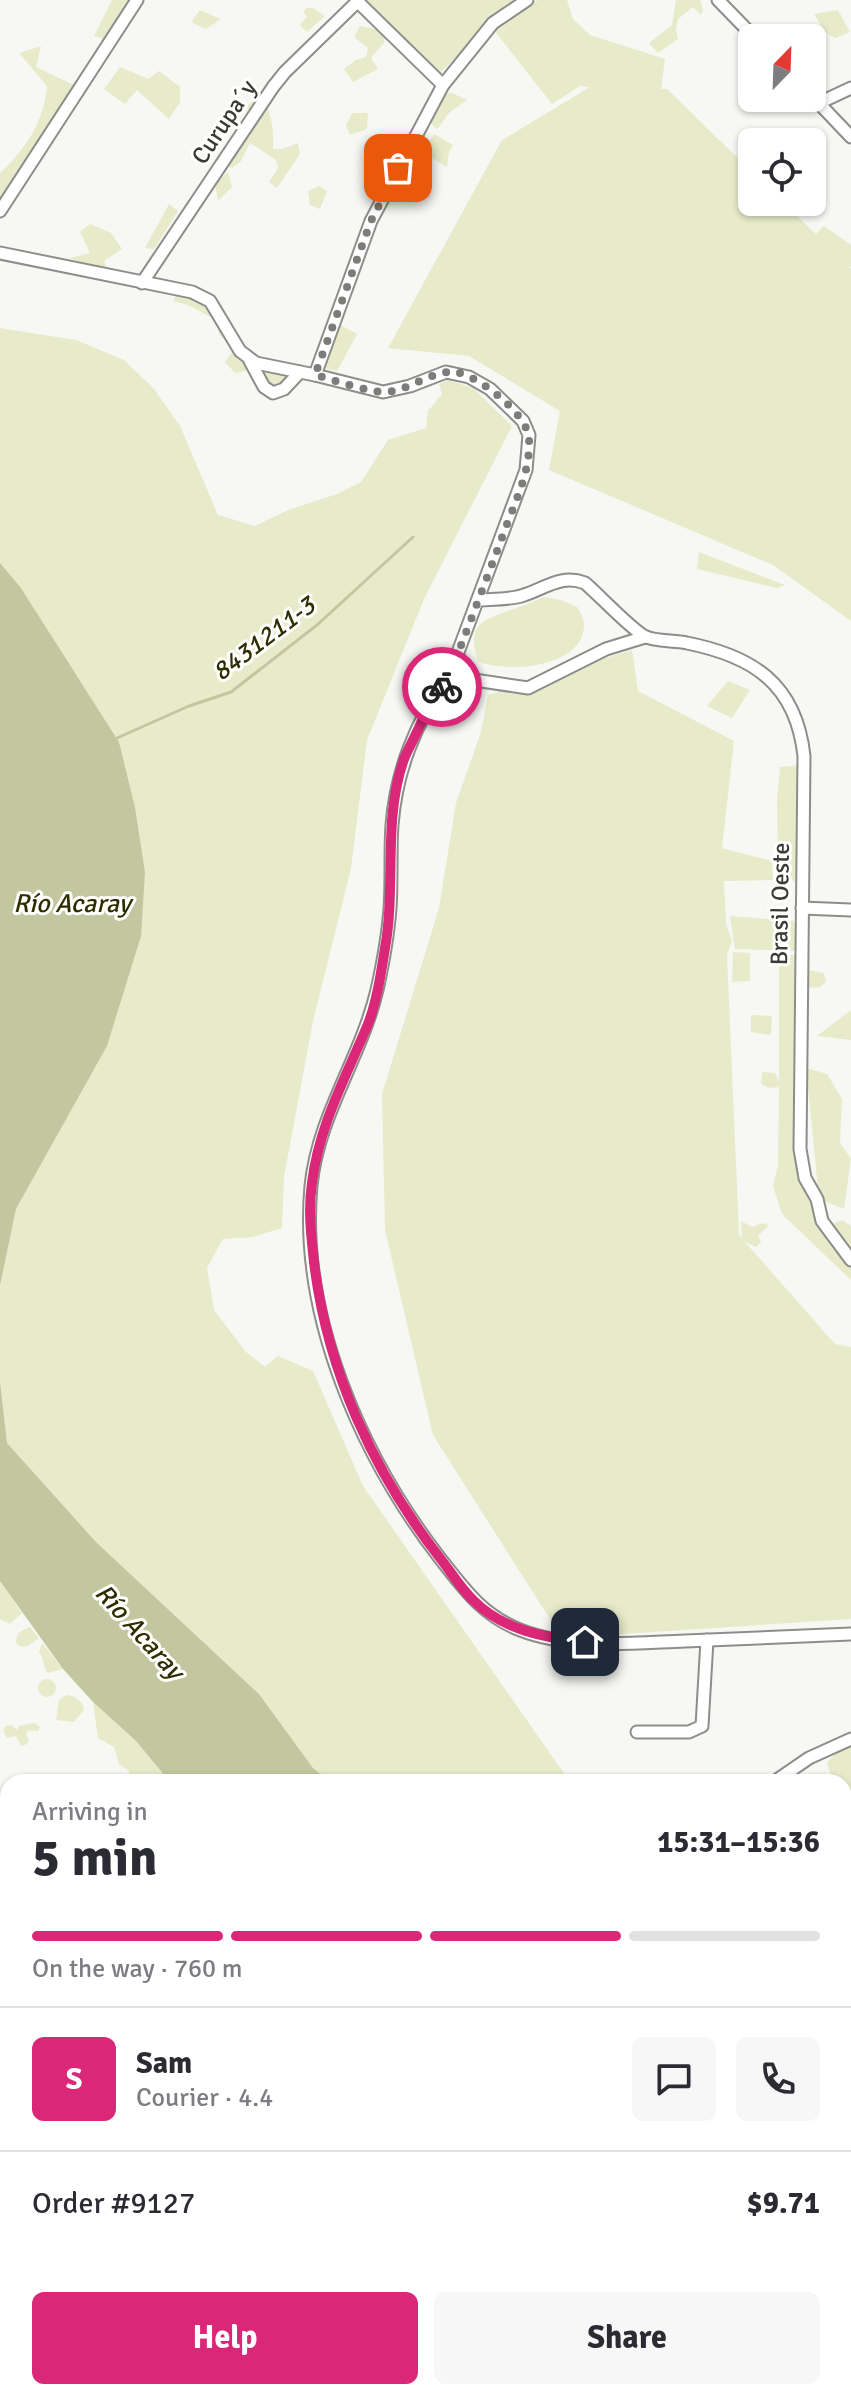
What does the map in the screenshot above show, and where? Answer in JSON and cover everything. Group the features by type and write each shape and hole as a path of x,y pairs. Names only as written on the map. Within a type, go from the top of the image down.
{"street":[{"path":"0,211 137,0"},
{"path":"315,375 371,221 443,85 493,23 527,0"},
{"path":"718,0 741,24"},
{"path":"358,1 443,85"},
{"name":"Curupa´y","path":"142,283 273,87 358,1"},
{"path":"826,96 851,88"},
{"path":"826,111 851,137"},
{"path":"0,253 192,292 210,301 264,387 273,393 284,389 300,372"},
{"path":"250,361 383,392 410,386 446,372 456,372 490,389 523,421 529,435 526,470 479,600 448,679 431,701 403,761 395,796 390,907 377,991 369,1021 327,1116 311,1185 310,1225 319,1303 341,1382 361,1430 422,1535 474,1602 523,1631 609,1644 851,1634"},
{"path":"479,600 522,596 551,583 575,579 585,583 645,637"},
{"name":"Brasil Oeste","path":"448,679 461,678 528,688 606,649 645,637 735,655 771,681 784,695 793,711 804,756 800,1149 805,1178 817,1199 822,1221 851,1260"},
{"path":"802,908 851,910"},
{"path":"637,1732 689,1732 702,1726 707,1640"},
{"path":"786,1774 809,1758 851,1739"}],"shaded area":[{"path":"112,0 129,0 104,39 94,36"},
{"path":"366,0 525,0 503,10 440,73"},
{"path":"538,0 567,0 573,19 590,35 665,59 661,89 667,89 738,158 738,216 797,216 816,234 824,226 851,245 851,267 848,266 851,269 851,621 773,565 549,470 560,411 469,356 388,348 502,140 590,87 580,86 552,104 493,29"},
{"path":"676,0 700,0 703,10 701,15 693,7 678,19 678,39 658,53 649,43 672,25"},
{"path":"313,8 325,16 307,32 300,25 307,17 303,12"},
{"path":"200,10 221,19 206,29 191,22"},
{"path":"838,10 850,32 835,38 826,33 826,24 820,24 814,14"},
{"path":"360,26 386,31 384,43 371,58 378,69 353,82 344,69 366,57 368,48 354,37"},
{"path":"41,46 36,67 74,85 0,197 0,173 18,155 32,134 47,86 19,53"},
{"path":"120,67 148,79 159,71 180,87 180,102 169,119 137,90 125,104 104,89"},
{"path":"441,93 452,93 467,100 450,112 437,129 424,117"},
{"path":"260,96 271,121 273,149 298,143 300,154 277,188 269,182 278,168 276,160 250,143 241,161 232,168 226,165 245,139 248,105"},
{"path":"352,113 368,113 367,129 350,135 346,125"},
{"path":"434,134 453,145 447,167 423,153"},
{"path":"228,172 232,187 218,201 215,183"},
{"path":"319,186 327,191 320,209 310,205 308,191"},
{"path":"169,204 178,211 154,249 145,248"},
{"path":"90,224 111,233 122,249 104,261 108,273 70,258 90,253 80,232"},
{"path":"177,294 209,306 244,360 290,375 295,385 267,389 251,370 235,373 225,362 234,349 219,334 216,320 188,305 173,301"},
{"path":"339,324 357,334 337,371 322,368"},
{"path":"0,328 76,340 124,360 154,389 180,426 218,515 255,526 361,482 388,440 426,428 428,411 442,394 439,384 448,380 473,388 512,426 424,599 367,740 351,868 313,1021 284,1177 282,1228 253,1237 223,1239 207,1268 214,1310 246,1352 265,1367 278,1356 313,1371 363,1486 564,1774 321,1774 313,1768 259,1694 96,1542 7,1443 0,1381 0,1286 16,1209 107,1046 145,872 135,807 119,742 21,588 0,563"},
{"path":"699,552 785,585 777,588 697,569"},
{"path":"544,597 561,600 577,607 581,613 584,624 581,639 572,650 542,664 524,667 478,661 474,640 483,622"},
{"path":"632,650 638,691 734,741 722,848 772,861 773,880 724,881 726,923 732,941 727,955 739,1235 742,1237 741,1221 752,1227 763,1223 769,1225 758,1236 761,1242 756,1247 745,1242 835,1344 851,1347 851,1619 562,1638 433,1435 385,1230 382,1094 439,908 456,803 481,732 488,695"},
{"path":"728,681 750,690 732,718 707,706"},
{"path":"802,765 795,882 778,870 777,798 780,767"},
{"path":"730,916 794,921 799,951 735,949"},
{"path":"733,952 750,953 750,981 732,982"},
{"path":"779,955 796,955 808,1185 830,1225 842,1220 851,1226 851,1248 838,1236 851,1259 851,1280 782,1214 773,1186 778,1165 779,1087 769,1088 761,1084 762,1072 775,1073 779,1082"},
{"path":"807,970 824,973 826,982 820,987 807,988"},
{"path":"851,1010 851,1040 817,1036"},
{"path":"751,1015 772,1016 771,1035 751,1032"},
{"path":"806,1068 827,1074 842,1099 840,1143 851,1159 844,1209 819,1199"},
{"path":"0,1581 22,1613 10,1624 0,1619"},
{"path":"30,1627 39,1638 21,1647 16,1643 17,1636"},
{"path":"42,1643 63,1669 48,1673 39,1653"},
{"path":"47,1679 56,1688 47,1697 38,1688"},
{"path":"66,1695 78,1699 84,1710 74,1722 56,1720 59,1700"},
{"path":"93,1702 136,1741 163,1774 130,1774 119,1764 114,1747 98,1738"},
{"path":"34,1723 40,1727 38,1731 28,1730 26,1735 29,1740 21,1746 16,1736 7,1738 3,1730 6,1726 12,1725 17,1730 19,1726"},
{"path":"851,1739 851,1774 831,1774 827,1762"}],"water":[{"name":"Río Acaray","path":"0,563 21,588 119,742 135,807 145,872 141,936 107,1046 16,1209 0,1286"},
{"name":"Río Acaray","path":"0,1381 7,1443 96,1542 259,1694 313,1768 321,1774 163,1774 136,1741 93,1702 63,1669 0,1581"}],"waterway":[{"name":"8431211-3","path":"117,738 189,706 231,692 317,625 413,537"}],"way so far":[{"path":"398,168 371,221 315,375 390,392 446,372 456,372 490,389 523,421 529,435 526,470 479,600 442,687"}],"route":[{"path":"442,687 431,701 403,761 395,796 390,907 377,991 369,1021 327,1116 318,1146 311,1185 310,1225 319,1303 341,1382 361,1430 422,1535 474,1602 523,1631 585,1642"}]}
